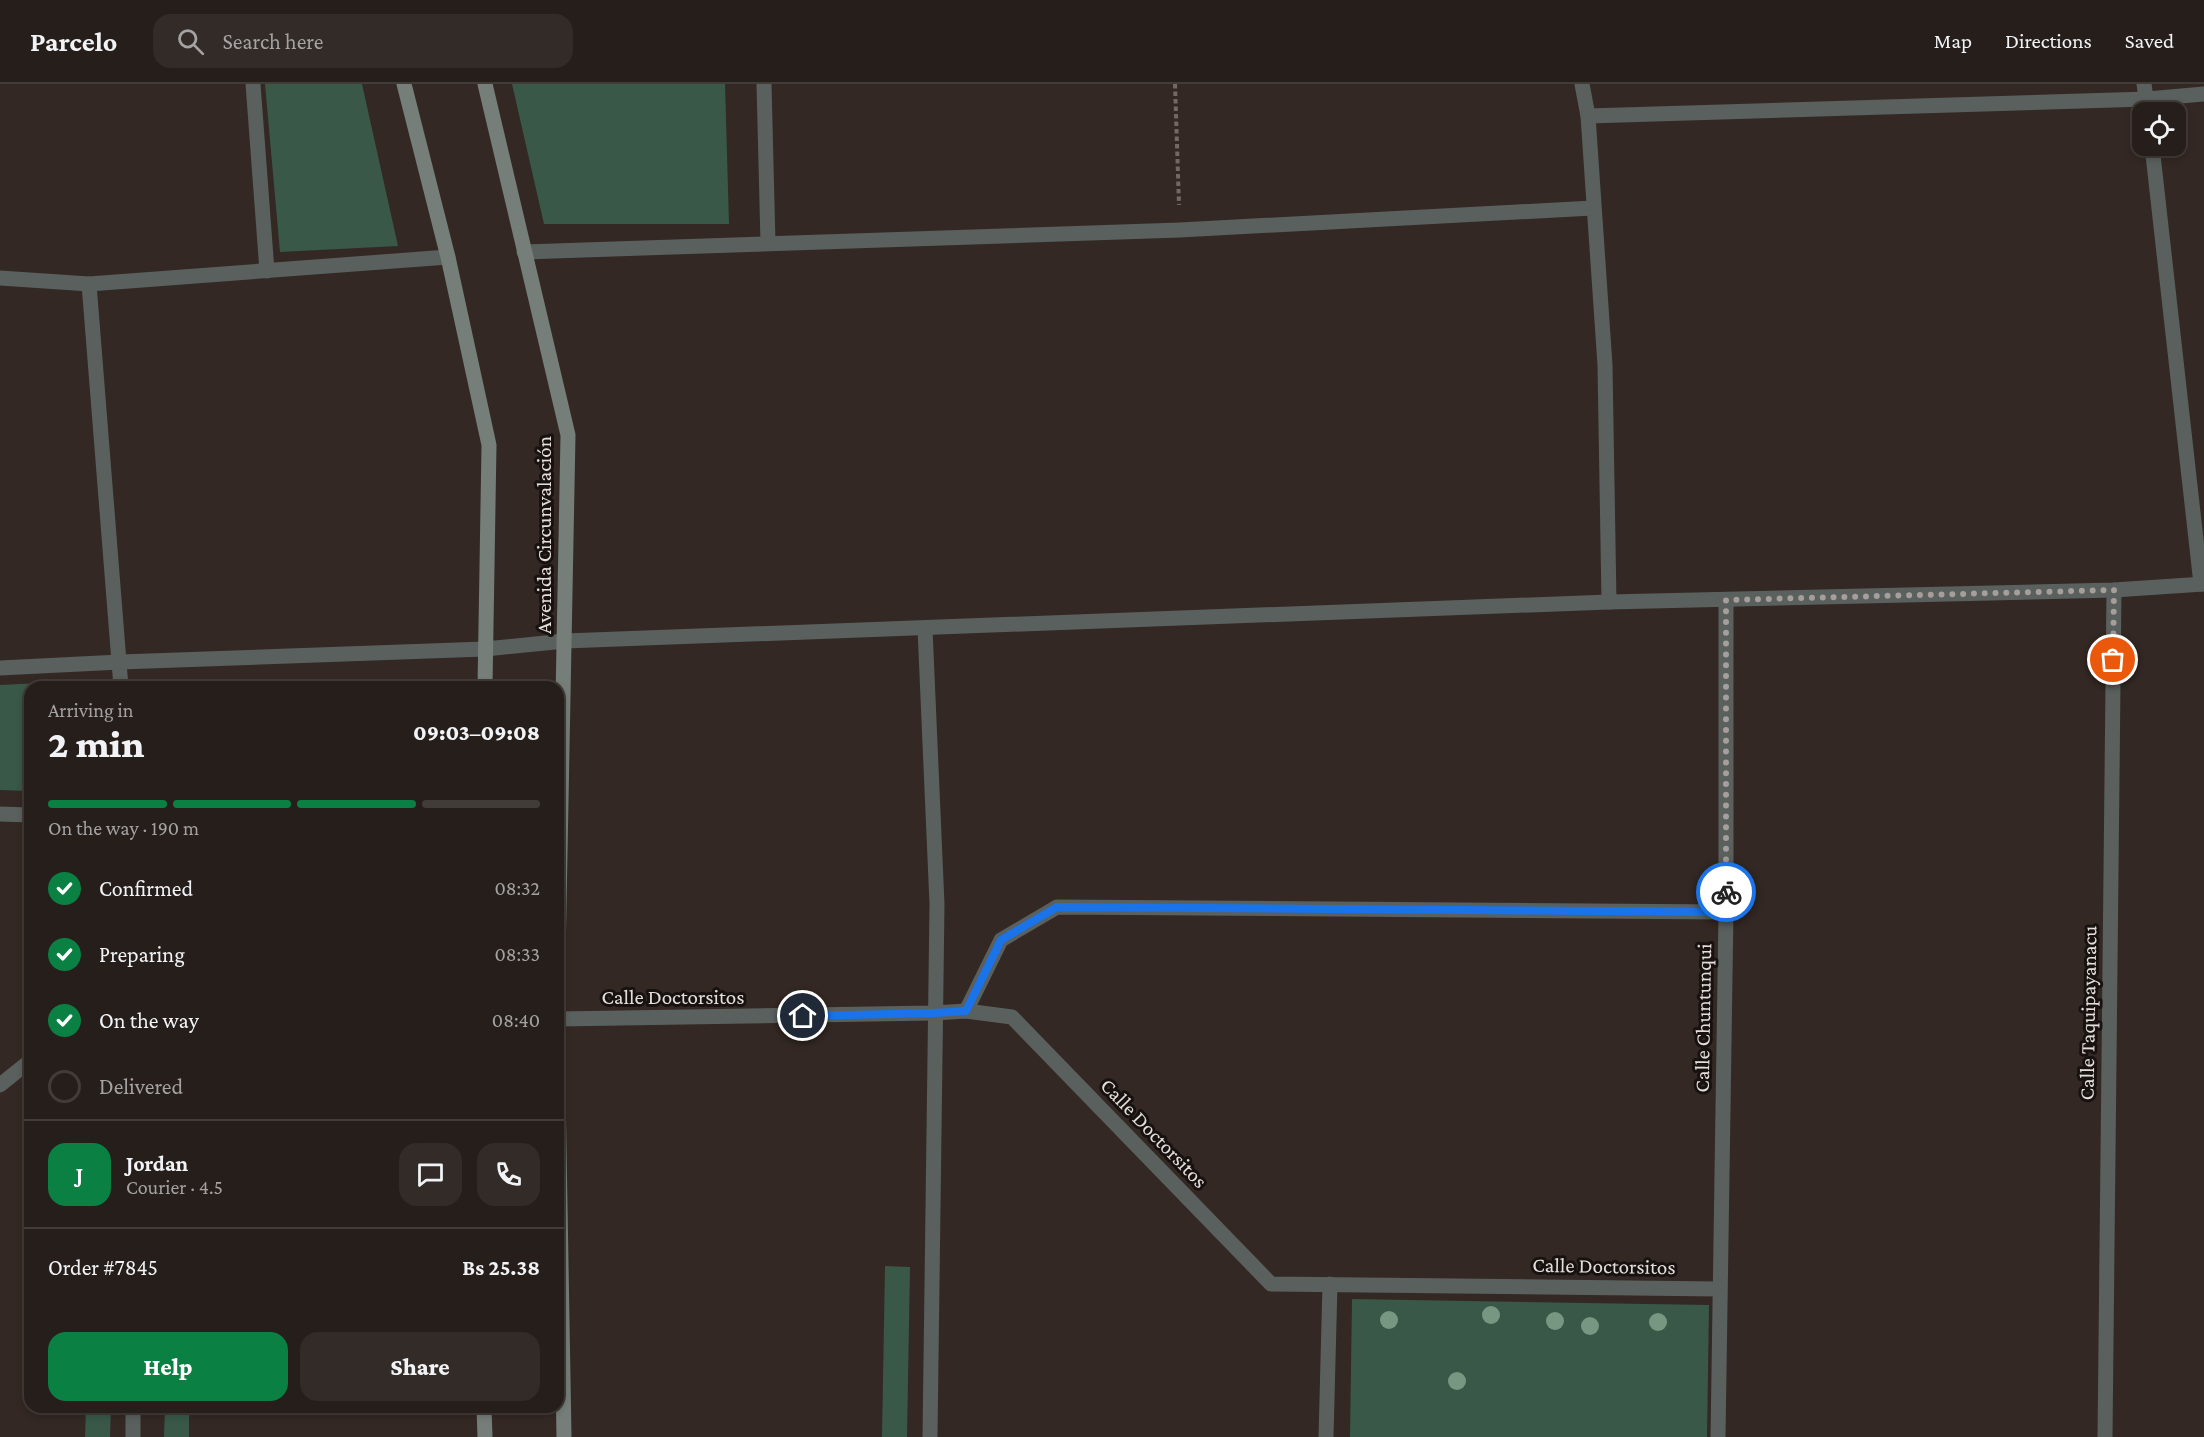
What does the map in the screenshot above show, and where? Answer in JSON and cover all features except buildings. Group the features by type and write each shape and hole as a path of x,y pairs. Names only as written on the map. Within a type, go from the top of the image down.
{"main road":[{"path":"404,84 448,257 489,446 485,681"},
{"name":"Avenida Circunvalación","path":"485,84 568,435 564,686"},
{"path":"484,1413 485,1437"},
{"path":"564,1413 564,1437"}],"street":[{"path":"253,84 267,271"},
{"path":"764,84 768,243"},
{"path":"1582,84 1587,116 1605,365 1609,602"},
{"path":"1587,116 2146,98 2204,94"},
{"path":"0,669 120,662 485,649 565,641 1609,602 2114,590 2202,584 2153,156"},
{"path":"524,252 1180,230 1593,208"},
{"path":"0,278 89,284 448,257"},
{"path":"89,284 121,681"},
{"name":"Calle Taquipayanacu","path":"2105,1437 2114,590"},
{"name":"Calle Chuntunqui","path":"1718,1437 1726,912 1726,600"},
{"path":"925,629 937,904 930,1437"},
{"path":"0,814 24,815"},
{"path":"966,1011 1001,940 1057,907 1726,912"},
{"name":"Calle Doctorsitos","path":"564,1018 966,1011 1012,1017 1271,1284 1719,1289"},
{"path":"0,1085 24,1066"},
{"path":"1326,1437 1330,1284"},
{"path":"133,1437 134,1413"}],"path":[{"path":"1175,84 1180,230"}],"green space":[{"path":"265,84 362,84 398,246 280,252"},
{"path":"512,84 725,84 729,224 544,224"},
{"path":"24,684 24,791 0,790 0,685"},
{"path":"885,1266 910,1267 907,1437 882,1437"},
{"path":"1352,1299 1709,1305 1707,1437 1350,1437"},
{"path":"86,1413 111,1413 110,1437 85,1437"},
{"path":"165,1413 189,1413 189,1437 164,1437"}],"way so far":[{"path":"1726,892 1726,600 2114,590 2113,660"}],"route":[{"path":"803,1016 966,1011 1001,940 1057,907 1726,912 1726,892"}]}
